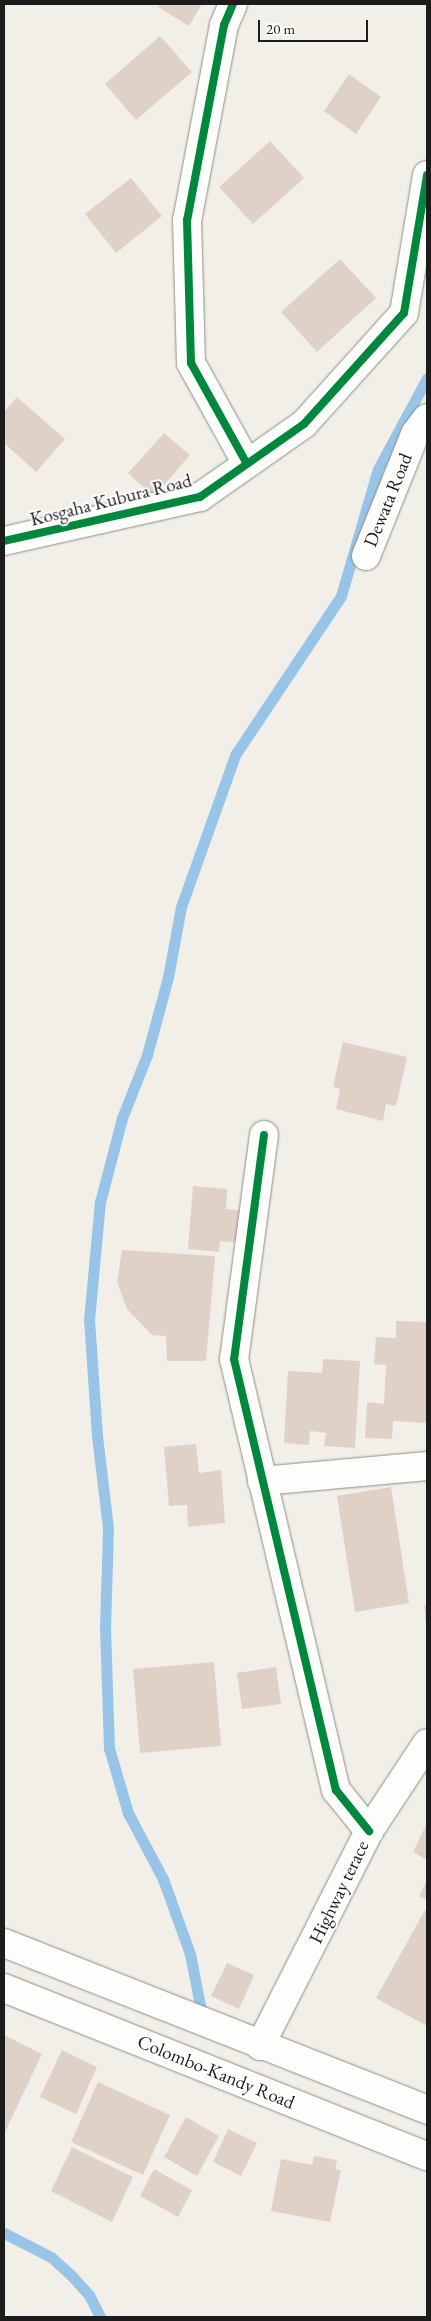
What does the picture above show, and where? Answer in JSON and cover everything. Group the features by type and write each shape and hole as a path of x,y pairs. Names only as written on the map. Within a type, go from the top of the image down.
{"main road":[{"path":"233,4 224,25 187,220 191,363 247,464"},
{"name":"Kosgaha Kubura Road","path":"4,541 200,496 304,424 404,313 427,175"},
{"name":"Dewata Road","path":"366,556 415,434 427,418"},
{"path":"264,1135 234,1359 336,1790 369,1831"},
{"path":"262,1481 427,1466"},
{"name":"Highway terace","path":"260,2046 369,1831 427,1743"},
{"path":"4,1943 260,2046 427,2110"},
{"name":"Colombo-Kandy Road","path":"4,1988 427,2156"}],"building":[{"path":"160,4 202,4 189,26 158,7"},
{"path":"160,36 192,72 136,120 105,84"},
{"path":"349,74 381,97 356,134 324,111"},
{"path":"270,141 304,178 253,224 219,187"},
{"path":"131,178 162,216 116,253 85,214"},
{"path":"340,259 376,298 317,352 281,312"},
{"path":"17,397 65,439 36,472 4,443 4,412"},
{"path":"164,433 190,455 154,497 128,473"},
{"path":"343,1042 407,1057 396,1106 386,1104 383,1121 336,1109 340,1089 333,1087"},
{"path":"193,1186 227,1189 226,1209 244,1211 241,1243 220,1241 219,1252 188,1249"},
{"path":"122,1250 215,1256 206,1361 167,1361 166,1336 152,1335 127,1309 117,1282"},
{"path":"396,1321 427,1322 427,1423 393,1421 392,1439 365,1438 367,1402 384,1404 386,1365 374,1364 376,1337 396,1338"},
{"path":"323,1359 360,1361 355,1448 324,1446 326,1433 310,1431 309,1445 284,1443 288,1371 322,1373"},
{"path":"196,1444 199,1473 221,1470 225,1523 188,1527 187,1505 169,1506 164,1447"},
{"path":"391,1487 409,1603 355,1612 337,1496"},
{"path":"424,1605 427,1605 427,1624 426,1624"},
{"path":"214,1662 221,1746 140,1753 133,1669"},
{"path":"276,1667 281,1704 242,1709 237,1673"},
{"path":"427,1823 427,1860 413,1852"},
{"path":"427,1880 427,1900 419,1896"},
{"path":"425,1910 427,1911 427,2026 376,1998"},
{"path":"227,1963 254,1975 239,2009 211,1996"},
{"path":"4,2035 42,2054 4,2134"},
{"path":"62,2050 97,2067 76,2114 40,2097"},
{"path":"98,2082 170,2115 143,2175 71,2142"},
{"path":"186,2117 219,2136 197,2176 164,2157"},
{"path":"228,2129 257,2143 241,2176 213,2162"},
{"path":"72,2147 133,2177 112,2222 51,2191"},
{"path":"314,2156 337,2160 335,2169 341,2170 330,2222 271,2211 281,2159 312,2165"},
{"path":"154,2169 192,2190 178,2217 140,2196"}],"waterway":[{"path":"201,2010 190,1954 163,1879 128,1813 109,1748 105,1629 108,1528 97,1436 89,1320 100,1202 122,1118 147,1055 168,977 181,907 235,755 341,596 378,469 427,378"},
{"path":"4,2233 51,2257 89,2295 100,2317"}],"cycle path":[{"path":"233,4 224,25 187,220 191,363 247,464"},
{"path":"4,541 200,497 304,424 404,313 427,175"},
{"path":"264,1135 234,1359 336,1790 369,1831"}]}
